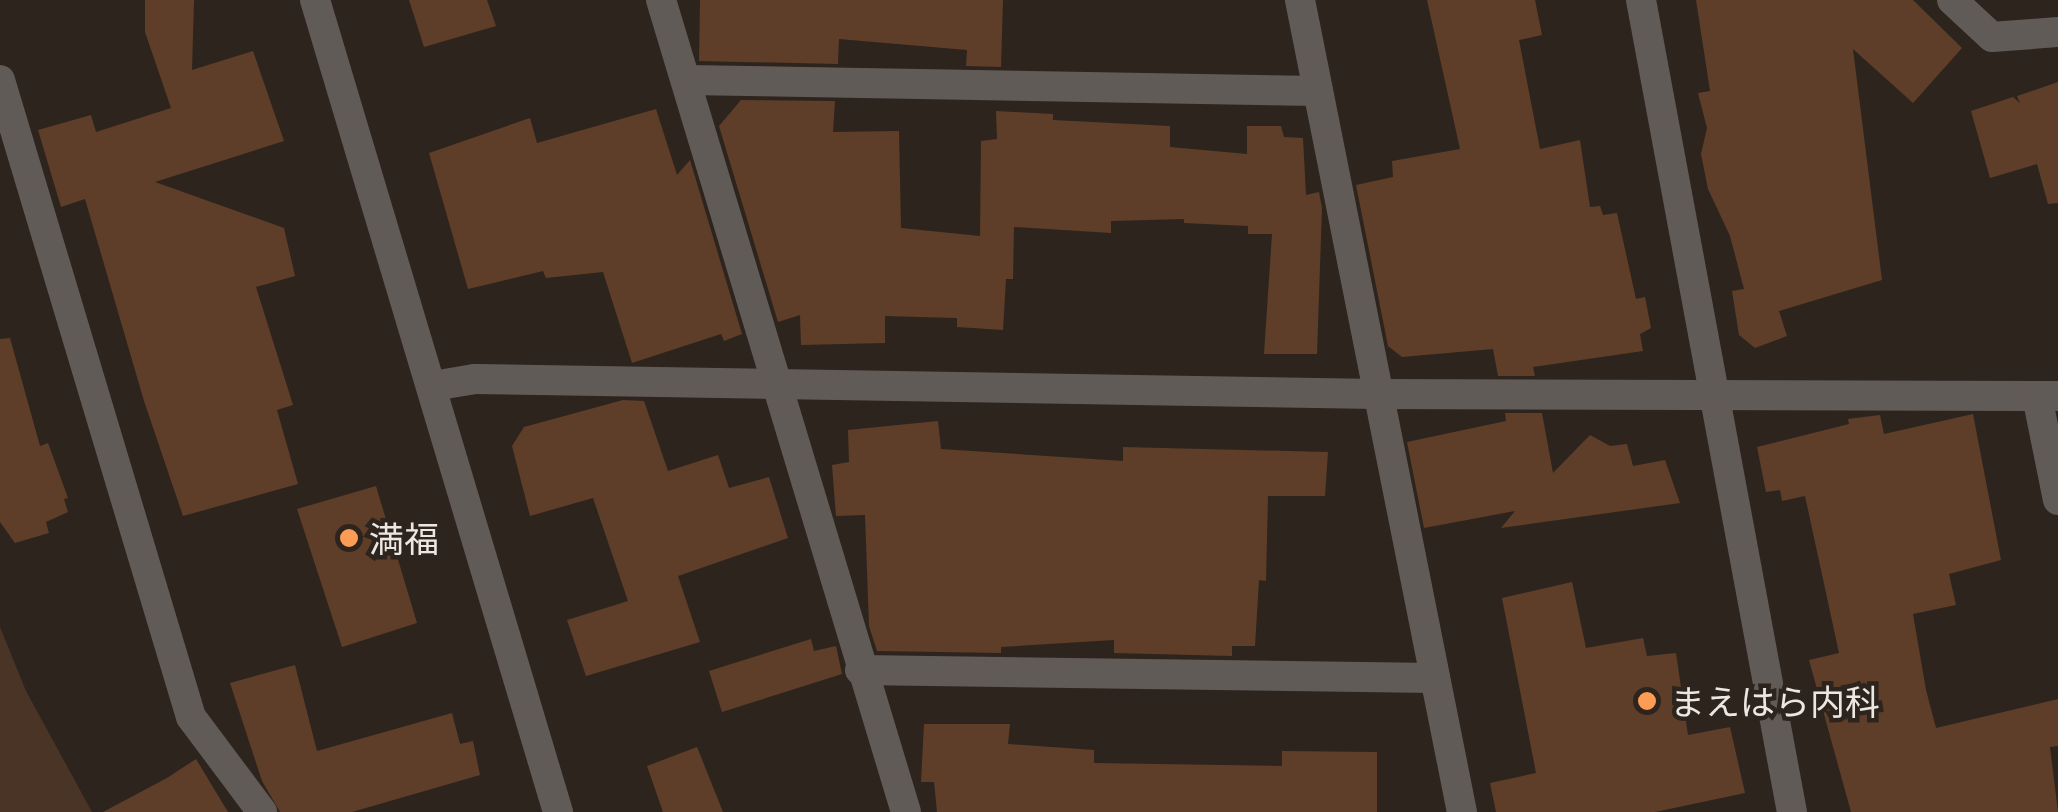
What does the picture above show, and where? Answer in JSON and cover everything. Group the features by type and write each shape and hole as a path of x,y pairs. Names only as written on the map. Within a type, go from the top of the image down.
{"street":[{"path":"315,0 558,812"},
{"path":"661,0 860,670 906,812"},
{"path":"1300,0 1462,812"},
{"path":"1641,0 1792,812"},
{"path":"1952,0 1992,37 2058,32"},
{"path":"0,80 190,718 262,812"},
{"path":"686,80 1318,91"},
{"path":"433,386 475,379 1376,394 2048,396 2058,500"},
{"path":"860,670 1435,678"}],"shaded area":[{"path":"0,627 26,691 92,812 0,812"}],"building":[{"path":"145,0 194,0 192,70 253,51 284,141 155,182 284,228 295,276 256,287 293,405 277,410 298,484 183,516 144,401 85,199 61,207 38,130 91,115 96,132 171,108 145,32"},
{"path":"409,0 487,0 496,26 424,47"},
{"path":"700,0 1003,0 1001,67 966,66 967,50 839,39 838,64 699,61"},
{"path":"1427,0 1535,0 1542,35 1519,40 1540,149 1580,140 1590,207 1600,206 1603,215 1617,213 1636,299 1645,297 1651,328 1640,334 1643,351 1533,367 1535,376 1498,376 1493,349 1402,357 1388,346 1356,185 1393,177 1392,161 1460,149"},
{"path":"1696,0 1913,0 1962,48 1913,103 1853,49 1882,280 1779,311 1787,336 1755,348 1739,335 1732,291 1744,289 1730,236 1708,189 1701,154 1707,128 1698,93 1710,91"},
{"path":"2058,82 2058,203 2048,204 2037,164 1990,178 1971,111 2013,97 2020,103 2017,96"},
{"path":"741,100 835,101 833,132 899,131 901,228 980,236 981,141 997,139 996,111 1053,114 1053,120 1170,126 1170,147 1247,154 1247,126 1281,126 1284,137 1303,138 1306,195 1319,192 1322,208 1317,354 1264,354 1272,234 1248,234 1248,226 1184,223 1184,219 1111,221 1111,233 1014,227 1013,279 1006,279 1003,330 957,327 957,318 885,316 885,343 801,345 800,315 778,322 719,126"},
{"path":"656,109 677,175 690,160 742,334 724,341 721,334 632,363 603,272 546,278 543,271 468,289 429,153 530,118 537,143"},
{"path":"10,338 40,446 48,443 68,498 64,499 68,512 46,522 49,533 15,543 0,522 0,339"},
{"path":"623,400 644,401 668,471 718,455 729,488 769,477 788,538 678,576 700,642 586,676 567,620 628,601 593,498 530,516 512,446 524,427"},
{"path":"1505,413 1542,413 1553,473 1590,435 1610,446 1627,444 1633,466 1665,460 1680,503 1501,528 1515,511 1424,528 1407,442 1506,421"},
{"path":"1973,414 2001,560 1949,574 1956,605 1913,614 1926,690 1936,728 2058,699 2058,746 2050,747 2058,812 1851,812 1809,660 1839,653 1805,496 1782,501 1780,490 1766,492 1757,447 1849,424 1848,419 1880,415 1884,434"},
{"path":"938,421 941,449 1123,461 1123,447 1328,452 1325,496 1268,496 1266,581 1259,580 1255,646 1232,646 1232,656 1114,653 1114,640 1001,647 1001,653 877,651 869,626 865,515 836,516 832,465 849,462 848,430"},
{"name":"満福","path":"376,486 417,623 342,647 297,509"},
{"path":"1572,582 1586,648 1643,638 1647,656 1676,653 1688,735 1730,727 1745,793 1655,812 1496,812 1490,783 1536,773 1502,598"},
{"path":"811,639 814,651 836,646 842,674 722,712 709,671"},
{"path":"295,665 317,751 452,713 460,744 473,741 480,775 352,812 280,812 262,781 230,683"},
{"path":"924,724 1010,724 1008,744 1094,750 1094,763 1282,766 1282,751 1377,752 1377,812 937,812 934,782 921,782"},
{"path":"697,747 723,812 663,812 647,766"},
{"path":"196,759 228,812 103,812 167,778"}],"place":[{"name":"満福","path":"349,538"},
{"name":"まえはら内科","path":"1647,701"}]}
